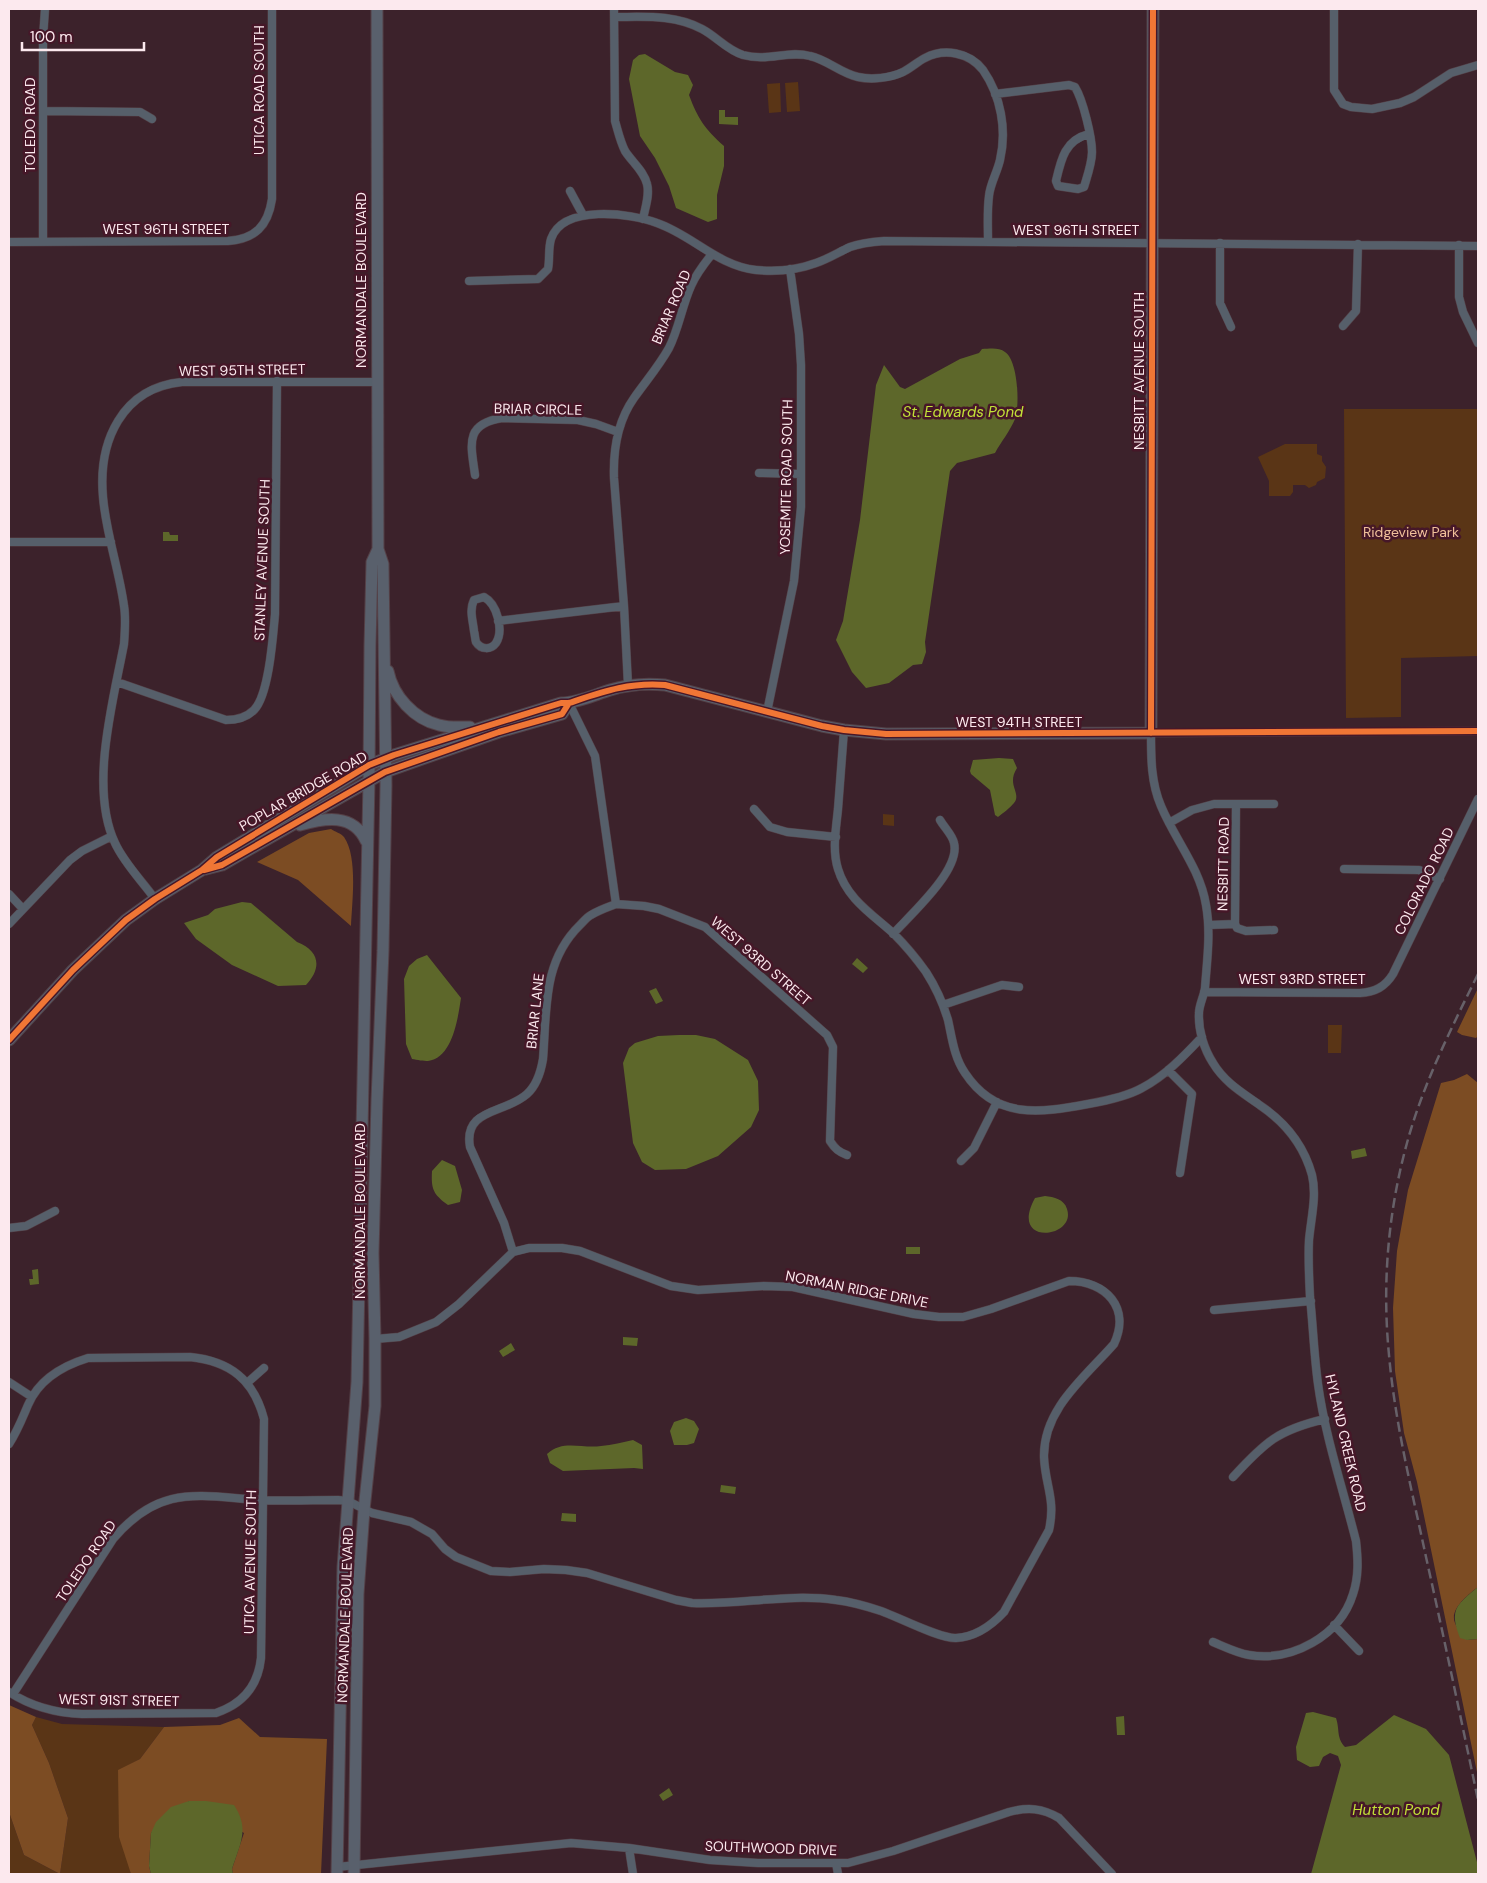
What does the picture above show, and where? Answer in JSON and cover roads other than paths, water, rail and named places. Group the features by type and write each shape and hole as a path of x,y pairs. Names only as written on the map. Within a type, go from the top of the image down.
{"main road":[{"name":"NESBITT AVENUE SOUTH","path":"1151,733 1153,9"},
{"name":"NORMANDALE BOULEVARD","path":"354,1870 358,1594 364,1510 375,1406 373,1243 383,941 385,772 383,564 378,549 376,382 376,10"},
{"name":"NORMANDALE BOULEVARD","path":"337,1871 343,1566 355,1429 357,1382 372,562 378,549"},
{"path":"384,653 392,686 406,705 419,716 429,722 448,727 483,732"},
{"name":"WEST 94TH STREET","path":"483,732 562,714 569,703 628,686 647,683 665,685 844,730 886,734 1151,733"},
{"name":"POPLAR BRIDGE ROAD","path":"202,870 222,865 385,772 483,732"},
{"name":"POPLAR BRIDGE ROAD","path":"9,1040 18,1028 100,943 126,920 155,899 202,870 224,852 369,765 385,758 483,732"},
{"path":"280,832 314,821 331,819 358,827 367,845"}],"street":[{"name":"TOLEDO ROAD","path":"43,242 45,9"},
{"name":"UTICA ROAD SOUTH","path":"272,9 272,172"},
{"path":"1334,9 1334,90 1343,104 1359,109 1372,109 1400,103 1414,97 1451,73 1478,66"},
{"path":"643,219 648,196 647,184 642,173 625,151 615,121 614,13 676,18 705,30 729,49 742,55 770,58 798,54 810,56 859,78 873,79 902,73 934,54 957,54 968,58 982,70 995,94 1003,125 1000,161 989,196 988,242"},
{"path":"995,94 1069,85 1075,87 1079,93 1089,134 1092,154 1084,187 1078,189 1058,186 1056,181 1063,153 1079,137 1089,134"},
{"path":"43,111 140,112 152,119"},
{"name":"WEST 96TH STREET","path":"9,242 240,240 251,236 266,219 272,199 272,172"},
{"path":"570,191 583,215"},
{"path":"469,281 538,279 548,270 551,239 557,229 568,220 583,215 614,215 658,223 678,232 712,254"},
{"name":"WEST 96TH STREET","path":"712,254 733,264 753,270 775,271 790,270 816,263 850,247 867,242 884,241 1478,246"},
{"path":"1220,243 1220,303 1231,327"},
{"path":"1343,326 1356,311 1358,244"},
{"path":"1459,246 1459,297 1463,312 1478,343"},
{"name":"BRIAR ROAD","path":"628,686 613,457 623,417 670,346 678,327 690,286 712,254"},
{"name":"YOSEMITE ROAD SOUTH","path":"768,712 794,581 799,544 801,474 799,334 790,270"},
{"name":"STANLEY AVENUE SOUTH","path":"117,682 226,720 236,720 246,716 261,701 273,640 275,614 277,381"},
{"name":"WEST 95TH STREET","path":"155,899 124,858 112,836 105,814 103,778 107,735 124,644 124,606 103,496 103,475 111,436 120,418 129,406 153,388 167,383 376,382"},
{"name":"BRIAR CIRCLE","path":"475,475 471,445 473,436 482,423 490,420 502,418 578,420 618,432"},
{"path":"759,473 801,474"},
{"path":"9,542 111,542"},
{"path":"484,597 489,600 493,605 498,621 495,644 487,648 479,645 476,641 471,610 474,600 484,597"},
{"path":"498,621 624,606"},
{"path":"569,703 595,756 616,904"},
{"path":"844,730 835,852 843,883 862,908 911,951 926,972 943,1005 957,1060 975,1086 997,1102 1032,1112 1095,1103 1140,1090 1168,1070 1202,1037"},
{"name":"WEST 94TH STREET","path":"1151,733 1478,732"},
{"name":"NESBITT ROAD","path":"1151,733 1151,768 1160,806 1191,860 1200,881 1206,903 1209,925 1209,948 1204,992 1199,1012 1202,1037 1212,1063 1223,1077 1244,1096"},
{"name":"COLORADO ROAD","path":"1393,974 1478,799"},
{"name":"NESBITT ROAD","path":"1170,823 1201,806 1214,804 1274,804"},
{"name":"NESBITT ROAD","path":"1236,804 1235,924 1237,928 1246,931 1274,930"},
{"path":"754,809 770,827 788,832 836,837"},
{"path":"893,934 944,878 953,862 954,843 940,820"},
{"path":"9,924 70,860 82,851 112,836"},
{"path":"1344,869 1419,870 1440,879"},
{"path":"9,894 23,909"},
{"name":"WEST 93RD STREET","path":"616,904 659,909 705,927 827,1034 833,1048 830,1141 840,1153 847,1155"},
{"name":"BRIAR LANE","path":"513,1252 504,1224 470,1147 468,1138 470,1130 474,1122 480,1117 508,1106 529,1093 541,1071 549,984 552,968 558,954 565,941 591,915 616,904"},
{"name":"NESBITT ROAD","path":"1209,925 1235,924"},
{"name":"WEST 93RD STREET","path":"1204,992 1360,994 1380,989 1393,974"},
{"path":"943,1005 1002,985 1019,987"},
{"path":"1168,1070 1192,1094 1180,1173"},
{"name":"HYLAND CREEK ROAD","path":"1213,1642 1249,1655 1268,1656 1286,1654 1303,1648 1320,1638 1345,1612 1353,1595 1358,1577 1356,1541 1318,1384 1309,1264 1314,1195 1312,1177 1300,1144 1289,1130 1261,1106 1244,1096"},
{"path":"961,1161 974,1148 997,1102"},
{"path":"9,1228 26,1226 56,1211"},
{"name":"NORMAN RIDGE DRIVE","path":"364,1510 418,1525 432,1534 445,1549 456,1557 491,1571 510,1572 544,1569 587,1572 692,1604 810,1598 835,1600 859,1604 882,1611 953,1638 968,1636 982,1631 994,1623 1004,1612 1048,1530 1052,1518 1052,1499 1044,1457 1046,1439 1052,1421 1060,1405 1114,1344 1119,1333 1120,1321 1118,1310 1112,1301 1104,1291 1082,1281 1069,1281 963,1317 938,1317 914,1314 793,1287 764,1286 698,1290 684,1289 671,1286 580,1251 562,1248 529,1248 513,1252"},
{"path":"375,1338 399,1337 436,1322 459,1304 513,1252"},
{"path":"1214,1310 1248,1305 1311,1301"},
{"name":"UTICA AVENUE SOUTH","path":"9,1444 16,1434 32,1396 46,1379 58,1370 88,1358 205,1358 220,1363 232,1370 247,1383 260,1404 264,1419 260,1672 250,1691 237,1704 227,1710 204,1714"},
{"path":"247,1383 264,1368"},
{"path":"9,1382 32,1396"},
{"path":"1233,1476 1260,1448 1277,1436 1295,1427 1325,1419"},
{"name":"TOLEDO ROAD","path":"11,1693 113,1539 135,1515 156,1504 180,1497 196,1496 264,1500 338,1500 348,1501 364,1510"},
{"path":"1334,1625 1359,1650"},
{"name":"WEST 91ST STREET","path":"11,1693 40,1708 61,1713 204,1714"},
{"name":"SOUTHWOOD DRIVE","path":"337,1871 570,1843 629,1848 710,1860 758,1863 836,1863 870,1858 1022,1808 1035,1808 1059,1818 1112,1874"},
{"path":"629,1848 633,1874"},
{"path":"836,1863 838,1874"}],"water":[{"path":"645,54 675,72 688,75 693,85 689,95 696,111 707,129 724,146 724,166 717,195 717,219 708,222 676,208 669,186 655,158 640,136 629,79 633,60 639,55"},
{"path":"719,110 725,110 725,117 738,117 738,125 719,124"},
{"name":"St. Edwards Pond","path":"982,349 1000,349 1005,352 1013,364 1017,384 1017,413 1015,419 995,453 957,463 950,471 925,642 926,652 922,664 913,665 889,683 866,688 852,672 836,640 843,621 860,520 876,385 884,365 900,387 905,389 960,359 979,353"},
{"path":"163,532 169,532 170,535 178,535 178,541 163,541"},
{"path":"1013,759 1017,768 1013,779 1016,799 1011,807 998,817 995,815 990,790 970,771 973,760"},
{"path":"242,902 251,903 314,955 316,960 315,972 306,985 278,986 232,965 196,939 184,923 208,915 215,909"},
{"path":"427,955 461,998 456,1025 449,1045 443,1053 428,1061 412,1059 406,1044 404,979 409,966 417,959"},
{"path":"857,958 868,968 863,973 852,964"},
{"path":"656,988 663,1001 656,1004 649,991"},
{"path":"696,1035 715,1039 748,1060 758,1081 759,1110 751,1127 718,1156 686,1169 655,1170 642,1162 633,1143 623,1063 629,1048 635,1043 658,1036"},
{"path":"1365,1148 1367,1156 1352,1159 1351,1151"},
{"path":"442,1160 455,1166 462,1190 460,1202 448,1205 434,1191 432,1171"},
{"path":"1045,1196 1055,1198 1064,1203 1067,1209 1067,1219 1062,1226 1054,1231 1045,1233 1036,1231 1030,1224 1029,1214 1035,1198"},
{"path":"906,1247 920,1247 920,1254 906,1254"},
{"path":"38,1269 39,1284 30,1285 29,1279 33,1279 32,1270"},
{"path":"623,1337 638,1338 637,1346 623,1345"},
{"path":"511,1343 515,1350 503,1357 499,1351"},
{"path":"686,1418 694,1421 699,1429 694,1443 674,1445 670,1431 674,1422"},
{"path":"633,1440 642,1445 643,1469 563,1471 550,1463 547,1454 553,1449 566,1446 594,1447"},
{"path":"721,1485 736,1487 735,1494 720,1492"},
{"path":"562,1513 576,1514 576,1522 561,1521"},
{"path":"1478,1587 1478,1639 1467,1640 1460,1638 1455,1614 1464,1599"},
{"name":"Hutton Pond","path":"1313,1712 1336,1718 1339,1737 1345,1747 1356,1745 1394,1715 1426,1729 1449,1755 1478,1866 1478,1874 1311,1874 1341,1765 1338,1756 1330,1753 1323,1757 1319,1766 1310,1767 1297,1760 1296,1747 1306,1713"},
{"path":"1124,1716 1125,1735 1117,1735 1116,1717"},
{"path":"669,1788 673,1795 663,1801 659,1795"},
{"path":"189,1801 206,1801 234,1805 242,1822 243,1829 232,1869 233,1874 151,1874 149,1866 151,1833 156,1822 171,1807"}],"railway":[{"path":"1478,974 1429,1078 1407,1143 1400,1169 1391,1222 1386,1302 1389,1355 1400,1431 1478,1800"}],"park label":[{"name":"Ridgeview Park","path":"1411,532"}]}
